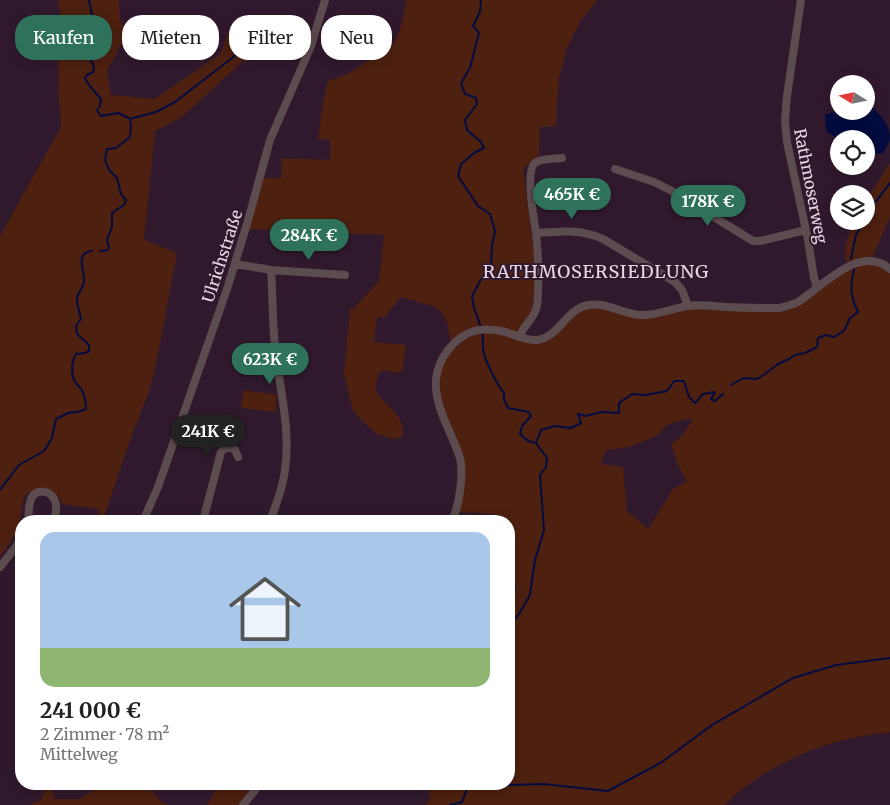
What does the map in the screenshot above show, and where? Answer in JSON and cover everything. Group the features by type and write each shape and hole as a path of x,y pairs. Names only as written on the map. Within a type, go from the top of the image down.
{"street":[{"name":"Ulrichstraße","path":"146,515 158,487 235,264 248,224 270,140 311,46 325,0"},
{"name":"Rathmoserweg","path":"800,0 785,121 789,157 817,287"},
{"path":"520,336 533,316 538,301 538,255 530,186 532,168 533,164 539,161 562,158"},
{"path":"615,169 654,182 670,190 753,241 806,230"},
{"path":"536,233 569,231 603,238 675,282 682,290 688,306"},
{"path":"454,515 460,488 460,460 438,400 436,377 442,358 447,350 474,331 500,331 530,340 538,340 550,336 573,311 586,305 600,304 629,313 647,315 688,306 779,308 798,302 845,268 864,261 879,263 890,269"},
{"path":"235,264 271,270 345,275"},
{"path":"271,270 274,338 286,417 287,449 284,480 272,515"},
{"path":"204,515 221,452 226,448 231,448 236,450 238,457"},
{"path":"29,515 30,502 34,494 40,492 48,493 55,500 55,515"},
{"path":"0,568 15,548"},
{"path":"243,805 255,790"}],"shaded area":[{"path":"58,0 119,0 122,43 107,71 111,95 155,99 211,60 219,60 219,55 229,30 229,60 244,60 182,117 155,131 144,240 177,253 150,389 130,440 105,515 98,515 99,509 62,504 59,497 53,493 40,490 29,492 24,497 21,515 15,515 15,535 0,557 0,236 61,127 59,60 112,60 112,15 60,15"},
{"path":"407,0 597,0 581,20 567,48 559,77 556,126 540,127 539,155 523,169 536,272 531,314 518,335 492,328 451,342 447,322 436,307 401,297 384,318 377,317 374,342 406,345 402,371 396,373 384,370 378,374 375,388 378,395 399,417 403,428 402,437 393,439 377,434 359,418 353,410 344,375 350,308 353,309 379,281 384,235 249,229 263,178 281,178 282,158 330,160 330,140 318,139 328,81 346,75 370,60 392,60 392,45 403,18"},
{"path":"875,110 882,117 889,132 890,138 883,153 875,154 875,130 830,130 830,134 826,131 825,115 830,113 830,120 875,120"},
{"path":"890,163 890,217 872,258 890,267 890,732 842,740 805,753 762,775 725,805 425,805 431,798 428,790 515,790 515,515 458,512 459,447 441,402 438,382 442,365 453,347 455,349 463,341 474,335 492,332 538,342 568,319 588,307 605,307 631,315 695,309 779,310 849,269 845,250 851,230 875,230 875,187","holes":["690,418 692,421 675,442 671,443 677,463 687,482 673,489 648,529 627,511 623,467 601,464 606,450 632,446 658,435 668,424"]},
{"path":"243,390 277,395 275,412 241,408"},
{"path":"46,790 52,790 54,799 80,799 94,790 152,790 162,803 169,805 33,805 32,803 40,800"},
{"path":"216,790 251,790 238,805 207,805"}],"waterway":[{"path":"89,0 93,27 86,54 94,68 93,72 85,78 89,86 101,99 97,110 101,116 118,113 129,118"},
{"path":"481,0 480,12 473,26 479,33 470,68 461,83 465,94 476,98 477,104 465,120 467,130 481,142 484,148 474,153 461,164 458,176 478,206 490,214 495,231 491,266 472,296 481,327"},
{"path":"100,251 108,250 107,240 112,227 112,213 124,205 126,200 121,194 117,178 109,170 105,160 107,149 116,148 130,137 130,119 156,112 175,102 229,60"},
{"path":"875,203 890,183"},
{"path":"851,259 856,234 859,230"},
{"path":"0,490 19,465 44,451 52,438 56,419 68,413 86,409 84,396 75,382 72,368 76,354 89,351 89,345 77,334 76,326 81,319 77,300 84,281 82,259 83,255 92,251"},
{"path":"731,385 743,378 757,379 778,364 817,347 818,338 826,335 834,337 844,331 850,318 858,312 851,291 854,269"},
{"path":"482,332 485,358 504,393 504,399 508,408 529,412 531,416 522,426 520,434 528,441 536,443 547,458 546,467 540,475 544,530 535,560 530,595 515,619"},
{"path":"536,443 541,430 554,426 571,428 581,423 578,414 586,416 601,412 619,413 619,403 632,394 645,395 667,391 674,381 684,381 689,397 695,403 703,394 715,392 711,399 715,401 723,394"},
{"path":"515,785 544,784 608,791 662,762 712,725 793,678 836,665 890,658"},
{"path":"450,805 462,802 467,790"}],"district":[{"name":"RATHMOSERSIEDLUNG","path":"596,271"}]}
